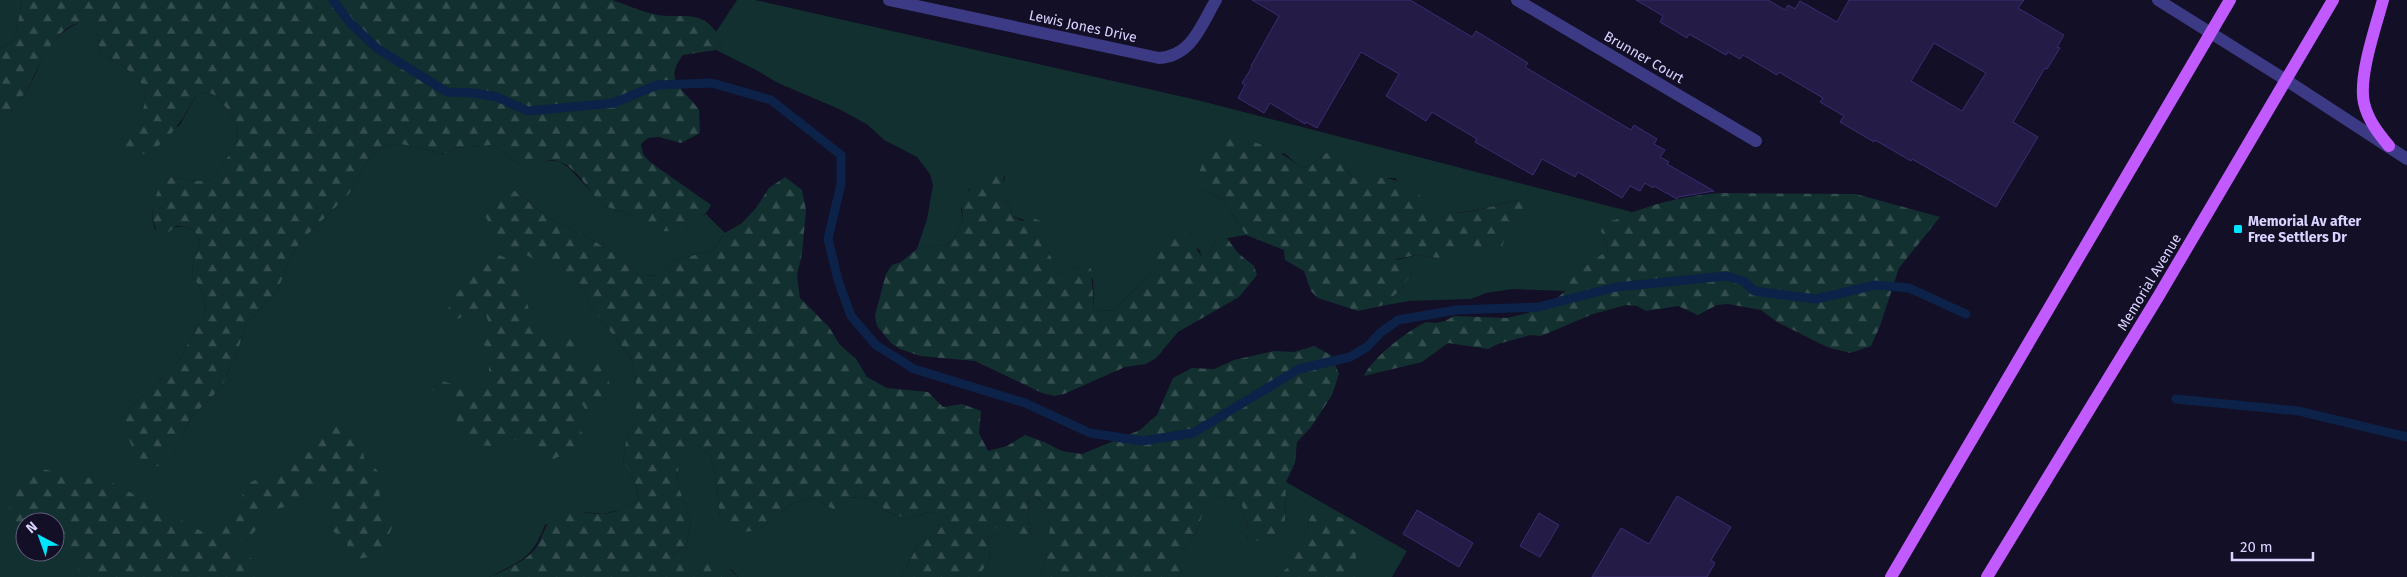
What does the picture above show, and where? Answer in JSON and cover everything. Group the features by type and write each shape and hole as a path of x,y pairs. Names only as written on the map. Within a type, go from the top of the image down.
{"main road":[{"path":"1891,577 2230,0"},
{"name":"Memorial Avenue","path":"1987,577 2158,297 2333,0"},
{"path":"2383,0 2364,75 2363,101 2376,131 2390,146"}],"street":[{"name":"Lewis Jones Drive","path":"889,0 1159,58 1170,57 1182,52 1193,39 1216,0"},
{"name":"Brunner Court","path":"1517,0 1756,141"},
{"path":"2158,0 2390,146 2407,159"}],"green space":[{"path":"0,0 22,0 16,34 11,43 0,47"},
{"path":"22,0 612,0 653,14 699,18 715,30 722,41 716,50 683,55 677,64 675,79 699,110 700,133 681,143 659,137 648,138 641,144 643,154 650,162 711,205 707,212 695,223 672,231 656,230 625,213 604,205 573,170 560,162 545,160 519,164 493,145 455,148 444,154 401,144 381,147 367,162 349,194 302,240 289,260 277,292 245,325 239,347 221,388 190,418 181,439 161,465 150,468 139,457 130,443 126,427 127,411 176,365 205,314 206,303 192,274 193,263 200,242 195,232 187,226 176,226 162,237 154,224 152,211 161,183 172,177 208,181 216,174 236,145 237,122 217,96 207,92 197,94 171,134 162,143 143,154 131,156 125,147 142,113 145,91 132,73 100,52 97,30 85,24 73,25 62,32 44,56 25,93 0,123 0,47 11,43 16,34"},
{"path":"737,0 755,0 1197,100 1632,212 1601,231 1608,250 1578,273 1565,291 1513,289 1486,293 1471,299 1409,301 1381,306 1401,290 1412,272 1396,260 1417,255 1438,258 1457,248 1491,252 1509,229 1527,215 1519,200 1467,212 1439,213 1417,205 1395,178 1354,178 1347,171 1345,160 1326,153 1310,166 1300,167 1284,153 1203,189 1223,200 1246,235 1216,240 1211,250 1203,259 1199,249 1157,243 1157,265 1114,311 1094,310 1093,279 1081,267 1062,274 1052,270 1052,259 1047,250 1047,228 1012,216 1010,206 1003,199 1002,188 1005,177 995,171 978,185 968,190 961,209 963,219 955,238 948,244 917,249 927,219 933,185 930,174 917,157 884,140 868,125 839,109 778,83 716,50 722,41 716,32"},
{"path":"79,23 89,23 97,30 100,52 132,73 140,82 145,91 145,101 136,128 126,147 179,126 197,94 207,92 217,96 237,122 236,145 216,174 208,181 172,177 153,207 152,214 155,229 187,226 195,232 200,242 193,263 192,274 206,303 205,314 176,365 127,411 181,439 190,418 221,388 239,347 245,325 277,292 289,260 302,240 349,194 367,162 381,147 401,144 444,154 455,148 493,145 519,164 539,159 560,162 569,168 605,206 625,213 655,230 687,227 706,214 725,233 713,250 673,261 659,276 639,275 623,259 586,236 549,218 515,191 566,277 583,288 592,308 631,358 636,380 636,421 626,441 623,461 634,479 639,499 622,509 603,514 584,512 545,525 535,545 524,558 489,577 0,577 0,123 23,96 50,46 57,37"},
{"path":"1221,134 1263,145 1282,154 1300,167 1310,166 1326,153 1336,155 1345,160 1347,171 1354,178 1382,178 1403,183 1420,195 1418,206 1430,211 1442,213 1468,212 1519,200 1529,205 1527,215 1509,229 1501,249 1491,252 1457,249 1438,258 1417,255 1396,259 1412,272 1401,290 1381,306 1358,311 1318,298 1311,291 1304,271 1285,260 1284,250 1246,235 1223,200 1203,189 1197,179 1211,138"},
{"path":"1004,166 1003,199 1010,206 1012,216 1022,221 1031,217 1040,221 1047,228 1047,250 1052,259 1052,270 1062,274 1081,267 1091,268 1094,310 1114,311 1157,265 1157,242 1163,234 1184,232 1203,258 1211,250 1216,240 1226,237 1238,253 1254,266 1257,275 1239,297 1178,332 1156,358 1146,364 1125,367 1064,394 1054,396 1042,393 975,361 920,356 900,349 891,343 877,326 875,315 886,274 892,265 901,262 917,249 948,244 955,238 963,219 961,198 987,176"},
{"path":"785,177 802,190 806,210 802,254 797,275 800,298 829,327 840,345 856,359 867,377 887,388 928,392 943,407 962,404 981,411 979,433 988,451 1007,446 1025,435 1062,451 1082,454 1140,430 1157,415 1173,378 1192,368 1214,369 1234,360 1274,351 1294,352 1314,346 1331,355 1339,374 1332,395 1311,427 1297,442 1295,463 1286,482 1285,525 1271,540 1248,541 1246,518 1240,499 1219,497 1203,513 1196,533 1182,550 1182,571 1178,577 1041,577 1049,540 1048,512 1041,500 1029,491 1028,513 1031,534 1012,541 1001,522 988,537 990,559 978,577 901,577 918,545 936,533 950,517 928,512 908,519 888,512 871,499 850,497 834,510 814,498 793,503 757,531 736,532 720,517 716,476 709,454 693,442 679,461 677,482 691,522 687,543 672,556 715,563 724,566 738,577 489,577 516,564 533,552 546,527 556,517 567,512 609,513 639,499 634,479 623,461 626,441 636,421 636,380 631,358 592,308 583,288 506,243 492,228 481,209 495,196 515,191 549,218 586,236 623,259 639,275 659,276 673,261 713,250 725,233 742,223 756,208 769,188"},
{"path":"1720,193 1856,194 1940,217 1899,268 1880,326 1871,346 1850,353 1827,347 1777,322 1761,310 1728,304 1717,305 1698,315 1678,306 1646,311 1637,306 1626,305 1593,314 1541,336 1530,335 1498,344 1488,349 1448,343 1422,362 1364,376 1375,361 1391,345 1426,322 1445,321 1454,316 1507,318 1528,313 1540,304 1556,299 1565,291 1569,281 1576,273 1608,250 1601,231 1604,221 1616,220 1633,212 1665,202 1698,195"},
{"path":"496,254 527,266 527,276 523,288 534,329 545,327 553,334 556,344 568,327 576,334 580,365 590,363 596,354 602,362 613,390 607,405 595,415 585,409 574,391 574,408 582,433 577,443 569,450 550,460 517,439 495,446 473,443 465,438 459,430 457,419 459,406 453,398 441,396 422,382 430,377 480,393 486,385 489,374 489,352 483,343 483,332 489,323 485,313 476,309 458,319 448,312 450,300"},
{"path":"334,425 351,437 361,438 364,458 379,472 380,505 394,522 381,555 358,559 348,553 347,542 330,529 331,498 319,481 296,504 269,511 249,539 239,540 220,533 219,522 234,509 251,482 269,474 283,460 293,459 324,426"},
{"path":"692,441 709,454 716,476 720,517 757,531 793,503 814,498 834,510 849,497 871,499 888,512 908,519 928,512 951,517 936,533 918,545 901,577 738,577 732,570 671,557 687,543 691,522 677,482 679,461"},
{"path":"31,467 111,482 256,561 263,577 81,577 75,561 70,553 65,550 65,512 15,512 15,525 10,511 10,501 12,491 23,474"},
{"path":"1286,482 1407,551 1392,577 1356,577 1356,533 1310,516 1305,537 1288,547 1287,568 1276,577 1178,577 1182,571 1182,550 1196,533 1203,513 1218,497 1240,499 1246,518 1248,541 1285,525"},
{"path":"1029,491 1044,504 1050,521 1049,540 1041,577 978,577 990,559 988,537 1001,521 1031,534 1028,513"},
{"path":"1323,509 1344,519 1356,533 1356,577 1276,577 1287,568 1287,547 1305,537 1310,516"}],"building":[{"path":"1252,0 1410,0 1472,37 1476,31 1528,63 1525,67 1631,130 1634,125 1657,139 1654,144 1665,150 1660,157 1669,162 1667,164 1714,191 1678,197 1677,199 1645,183 1640,191 1630,186 1622,198 1578,172 1575,177 1542,159 1533,175 1475,142 1477,139 1432,112 1426,121 1386,96 1399,74 1361,52 1317,128 1306,122 1305,124 1270,103 1264,113 1238,98 1245,85 1242,83 1279,16"},
{"path":"1636,0 1768,0 1785,10 1788,5 1795,9 1800,1 1837,22 1849,0 2024,0 2018,8 2064,35 2057,47 2060,48 2047,69 2045,68 2013,122 2038,137 1996,207 1912,159 1911,161 1875,140 1874,142 1840,122 1844,116 1820,102 1823,98 1779,72 1777,75 1743,55 1740,59 1728,52 1726,55 1689,34 1687,38 1660,22 1663,16","holes":["1934,43 1986,73 1962,111 1911,81"]},
{"path":"1677,496 1731,527 1711,560 1715,563 1707,577 1592,577 1621,528 1649,544"},
{"path":"1417,510 1473,543 1459,567 1403,534"},
{"path":"1539,513 1559,525 1540,557 1520,546"}],"waterway":[{"path":"333,0 350,23 378,49 447,92 474,93 497,97 528,111 614,103 657,85 712,83 771,100 841,155 841,184 828,239 838,280 851,316 876,345 914,369 1025,403 1090,433 1142,441 1193,433 1299,369 1350,357 1367,347 1380,333 1398,320 1456,310 1538,307 1616,287 1726,276 1744,281 1754,291 1816,299 1875,285 1909,288 1966,314"},
{"path":"2176,399 2299,411 2407,437"}],"place":[{"name":"Memorial Av after Free Settlers Dr","path":"2238,229"}]}
